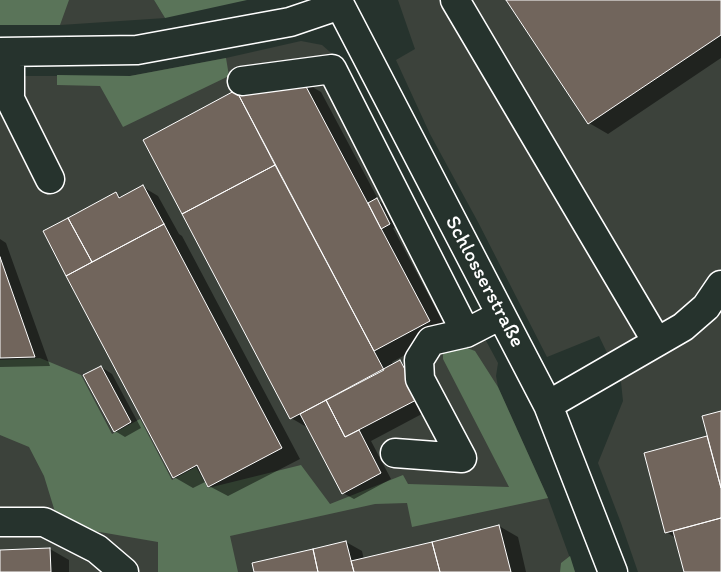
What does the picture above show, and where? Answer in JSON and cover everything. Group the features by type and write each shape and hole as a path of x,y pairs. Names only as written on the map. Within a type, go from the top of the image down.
{"street":[{"path":"455,0 657,342"},
{"path":"50,179 10,99 5,52 137,50 290,22 339,3"},
{"name":"Schlosserstraße","path":"339,3 548,405 613,572"},
{"path":"242,80 332,69 466,333"},
{"path":"548,405 683,326 706,307 721,285"},
{"path":"395,453 462,458 420,379 419,360 431,341 466,333 501,315"},
{"path":"0,522 44,522 97,549 124,572"}],"shaded area":[{"path":"0,0 154,0 165,18 60,25 0,25"},
{"path":"398,0 721,0 721,572 638,572 598,463 623,401 621,382 599,336 547,357 478,222 430,134 396,60 415,49"},
{"path":"301,41 322,45 338,59 413,205 498,363 496,376 498,387 548,498 575,572 0,572 0,76 130,76 226,58"}],"green space":[{"path":"0,0 69,0 60,25 0,25"},
{"path":"154,0 247,0 165,18"},
{"path":"226,58 229,76 123,127 100,86 57,85 57,75 130,76"},
{"path":"454,343 475,351 498,387 548,498 412,527 407,503 375,504 230,536 238,572 158,572 158,542 59,525 44,476 29,447 0,435 0,360 40,358 81,375 112,434 140,419 172,480 196,467 208,488 301,465 330,504 403,475 408,484 509,487 443,359 443,352 446,346"},
{"path":"570,556 575,572 560,572 561,563"}],"building":[{"path":"506,0 721,0 721,35 588,124"},
{"path":"302,79 430,321 374,351 236,90"},
{"path":"236,90 275,165 182,214 143,140"},
{"path":"275,165 384,370 290,419 182,214"},
{"path":"143,185 164,224 92,262 68,218 116,192 119,198"},
{"path":"377,198 390,224 381,229 368,203"},
{"path":"68,218 92,262 66,276 43,231"},
{"path":"164,224 282,448 208,487 197,465 173,478 66,276"},
{"path":"0,257 35,357 0,358"},
{"path":"400,360 420,398 345,437 326,400"},
{"path":"101,366 131,422 114,432 83,375"},
{"path":"326,400 345,437 359,430 381,473 342,494 300,414"},
{"path":"721,411 721,488 702,416"},
{"path":"707,436 721,488 721,518 665,533 644,453"},
{"path":"721,518 721,572 684,572 673,531"},
{"path":"499,525 511,572 440,572 432,542"},
{"path":"346,541 354,572 318,572 313,549"},
{"path":"432,542 440,572 354,572 351,561"},
{"path":"50,548 51,572 0,572 0,550"},
{"path":"313,549 318,572 254,572 252,563"}]}
